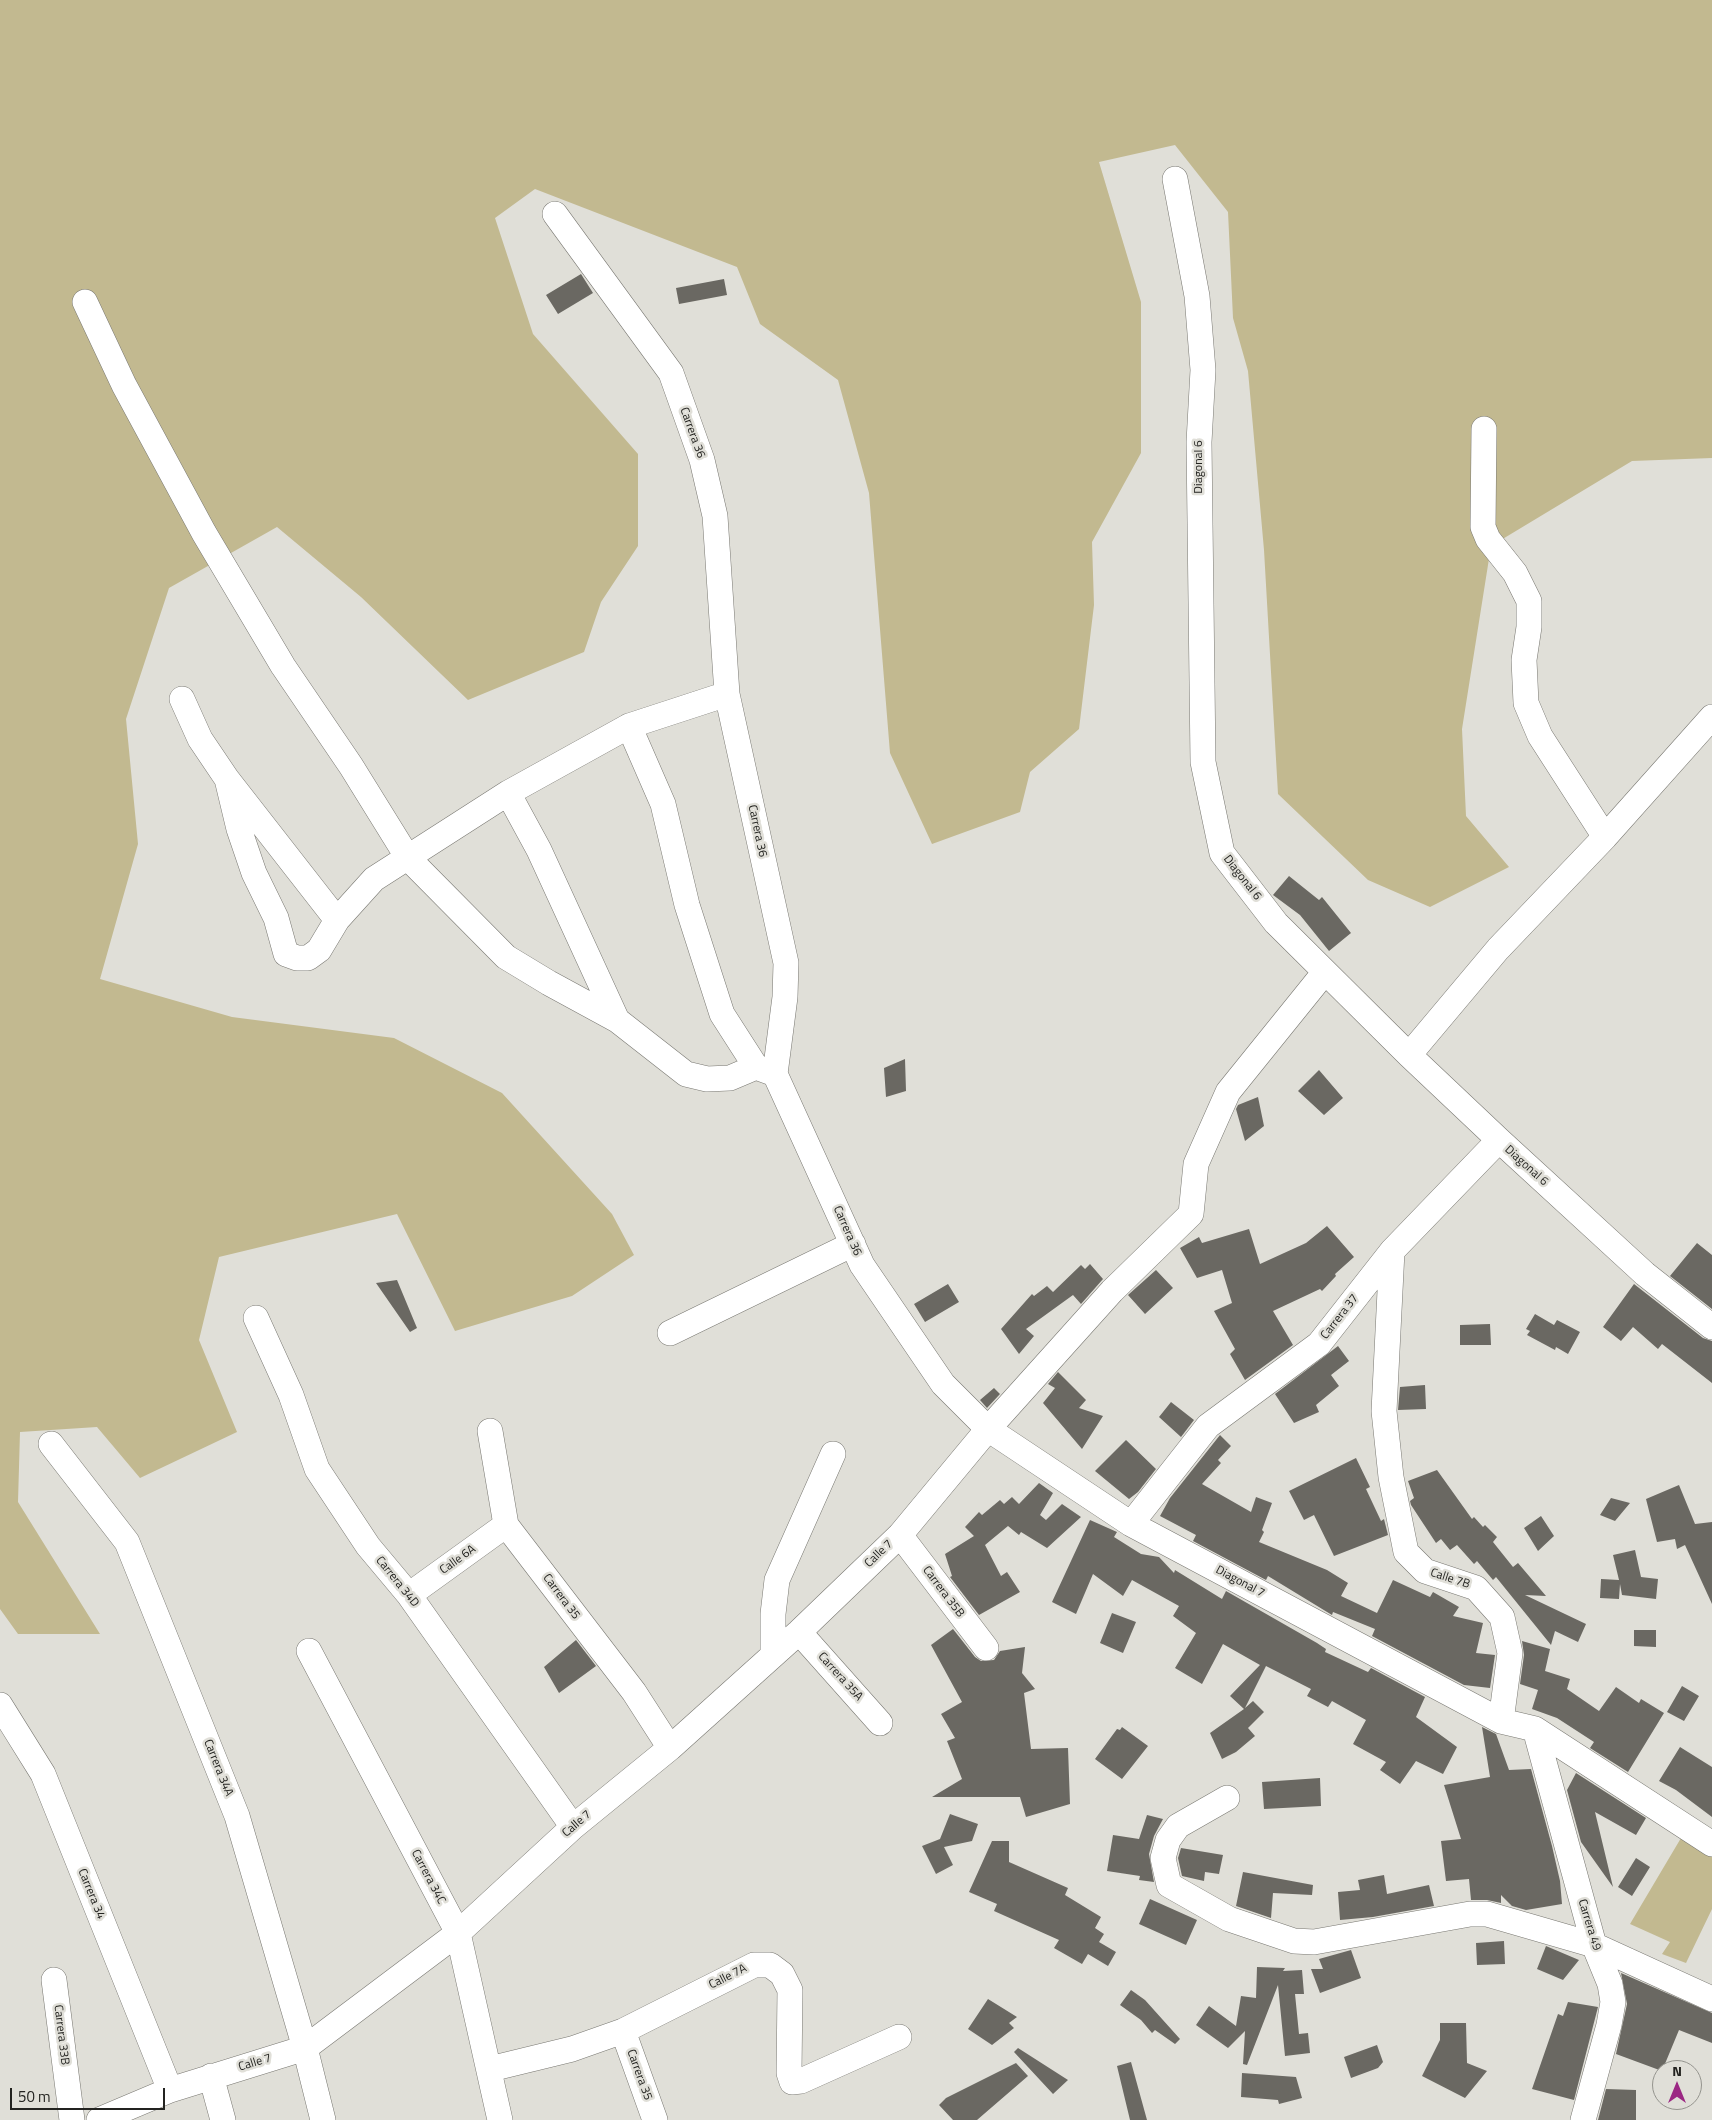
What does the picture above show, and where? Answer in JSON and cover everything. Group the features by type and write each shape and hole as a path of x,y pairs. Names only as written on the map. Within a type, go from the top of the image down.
{"street":[{"name":"Diagonal 6","path":"1175,179 1197,296 1203,370 1199,442 1203,762 1222,853 1276,924 1324,973 1499,1140 1645,1274 1712,1326"},
{"name":"Carrera 36","path":"555,214 670,373 702,460 715,516 727,694 786,963 785,997 765,1070 862,1265 943,1384 988,1429"},
{"path":"85,302 124,385 204,533 284,666 351,766 408,858 506,957 617,1020 686,1074 708,1079 730,1078 765,1070 722,1014 688,905 663,804 629,726"},
{"path":"1484,429 1483,527 1488,539 1515,573 1529,601 1530,627 1524,660 1526,703 1540,736 1605,837"},
{"path":"227,778 239,829 254,873 276,918 286,954 297,958 308,958 319,950 337,920 374,879 508,793 629,726 727,694"},
{"path":"182,699 200,739 227,778 337,920"},
{"path":"1409,1055 1498,948 1605,837 1712,717"},
{"path":"508,793 539,850 617,1020"},
{"name":"Calle 7","path":"99,2120 170,2090 305,2048 458,1933 573,1827 670,1748 773,1653 799,1632 900,1535 988,1429 1112,1290 1190,1214 1196,1164 1228,1092 1324,973"},
{"name":"Carrera 37","path":"1131,1524 1208,1426 1319,1344 1392,1251 1499,1140"},
{"path":"670,1334 852,1244"},
{"name":"Calle 7B","path":"1392,1251 1384,1411 1391,1477 1406,1552 1425,1571 1476,1588 1502,1617 1510,1654 1501,1721"},
{"name":"Carrera 34D","path":"256,1318 291,1395 317,1469 368,1546 409,1596 573,1827"},
{"name":"Diagonal 7","path":"988,1429 1131,1524 1501,1721"},
{"name":"Carrera 35","path":"490,1431 506,1525 634,1692 670,1748"},
{"name":"Carrera 34A","path":"51,1444 127,1542 237,1816 305,2048 323,2120"},
{"path":"773,1653 773,1614 777,1580 833,1454"},
{"name":"Calle 6A","path":"409,1596 506,1525"},
{"name":"Carrera 35B","path":"900,1535 986,1648"},
{"name":"Carrera 35A","path":"799,1632 880,1723"},
{"name":"Carrera 34C","path":"309,1651 458,1933 500,2120"},
{"name":"Carrera 34","path":"0,1705 43,1774 170,2090"},
{"path":"1501,1721 1534,1729 1712,1844"},
{"name":"Carrera 49","path":"1534,1729 1594,1945 1610,1984 1613,2002 1610,2025 1583,2120"},
{"path":"1228,1798 1178,1826 1168,1840 1163,1858 1170,1885 1229,1919 1294,1941 1314,1942 1470,1914 1487,1914 1594,1945 1712,1999"},
{"name":"Calle 7A","path":"490,2069 572,2049 623,2031 754,1965 770,1965 782,1974 790,1990 789,2074 792,2082 801,2081 899,2037"},
{"name":"Carrera 33B","path":"54,1980 72,2120"},
{"name":"Carrera 35","path":"623,2031 655,2120"},
{"path":"211,2076 222,2120"}],"shaded area":[{"path":"0,0 1712,0 1712,458 1632,461 1491,546 1462,729 1466,816 1509,867 1430,907 1368,880 1278,794 1264,550 1248,371 1233,318 1228,212 1175,145 1099,162 1141,302 1141,453 1092,542 1094,605 1079,729 1030,772 1020,812 932,844 890,753 869,493 838,380 760,324 737,267 535,189 495,218 533,334 638,454 638,546 601,602 584,652 468,700 361,597 277,527 169,588 126,719 138,844 100,979 232,1017 394,1038 502,1093 612,1214 634,1255 572,1296 455,1331 397,1214 219,1257 199,1340 237,1432 140,1478 97,1427 20,1432 18,1502 100,1634 18,1634 0,1609"},
{"path":"1681,1838 1712,1857 1712,1909 1686,1963 1662,1954 1670,1942 1630,1924"}],"building":[{"path":"581,274 593,293 558,314 546,295"},
{"path":"724,279 727,295 679,304 676,288"},
{"path":"1289,876 1319,900 1322,897 1351,933 1329,951 1300,915 1273,895"},
{"path":"905,1059 906,1091 886,1097 884,1068"},
{"path":"1319,1070 1343,1098 1324,1115 1298,1091"},
{"path":"1258,1097 1264,1126 1245,1141 1236,1109 1238,1105"},
{"path":"1327,1226 1354,1257 1335,1274 1336,1276 1322,1291 1320,1289 1273,1311 1293,1345 1245,1380 1230,1354 1235,1349 1214,1311 1232,1303 1222,1270 1197,1278 1180,1248 1199,1237 1202,1243 1249,1229 1260,1264 1306,1243"},
{"path":"1697,1243 1712,1255 1712,1309 1670,1276"},
{"path":"1090,1264 1103,1279 1081,1304 1073,1295 1026,1329 1034,1336 1019,1354 1001,1329 1032,1294 1034,1296 1047,1286 1053,1292 1081,1265 1085,1269"},
{"path":"1156,1270 1173,1288 1145,1314 1128,1295"},
{"path":"397,1280 417,1328 410,1332 376,1283"},
{"path":"948,1284 959,1302 925,1322 914,1304"},
{"path":"1634,1284 1703,1338 1712,1341 1712,1383 1662,1344 1658,1349 1633,1327 1621,1341 1603,1327"},
{"path":"1535,1314 1554,1325 1557,1320 1580,1332 1568,1354 1556,1347 1555,1350 1527,1335 1530,1331 1526,1329"},
{"path":"1490,1324 1491,1345 1460,1345 1460,1325"},
{"path":"1338,1346 1349,1361 1331,1375 1339,1386 1316,1405 1319,1412 1294,1423 1275,1394"},
{"path":"1058,1372 1086,1400 1079,1408 1103,1416 1082,1449 1043,1403 1055,1388 1048,1384"},
{"path":"1425,1385 1426,1409 1398,1410 1400,1387"},
{"path":"994,1388 1000,1394 987,1408 980,1400"},
{"path":"1171,1402 1194,1420 1181,1437 1159,1417"},
{"path":"1220,1435 1231,1446 1218,1460 1221,1463 1202,1484 1251,1512 1256,1497 1272,1503 1262,1530 1264,1532 1259,1542 1327,1570 1348,1583 1341,1596 1377,1613 1393,1580 1430,1597 1433,1592 1459,1607 1453,1616 1483,1623 1476,1653 1495,1655 1490,1688 1464,1685 1372,1636 1375,1629 1333,1612 1332,1615 1268,1576 1266,1580 1193,1541 1196,1535 1160,1516 1170,1498"},
{"path":"1126,1440 1156,1469 1138,1492 1129,1499 1095,1471"},
{"path":"1356,1458 1370,1487 1366,1489 1381,1521 1384,1519 1388,1535 1334,1556 1314,1515 1304,1520 1289,1491"},
{"path":"1437,1470 1472,1519 1474,1517 1483,1527 1485,1525 1497,1537 1493,1542 1513,1567 1518,1563 1546,1596 1525,1595 1586,1624 1578,1642 1555,1631 1551,1645 1496,1577 1493,1580 1477,1561 1474,1564 1457,1545 1450,1550 1441,1539 1436,1543 1411,1505 1410,1501 1414,1498 1408,1481"},
{"path":"1039,1483 1053,1493 1040,1515 1046,1520 1062,1504 1081,1517 1047,1548 1021,1532 1019,1535 1008,1526 985,1545 1001,1576 1007,1572 1020,1592 979,1615 950,1577 952,1576 945,1554 974,1536 965,1527 979,1512 982,1515 1000,1500 1004,1504 1012,1497 1019,1504"},
{"path":"1679,1485 1695,1524 1712,1522 1712,1604 1685,1545 1677,1549 1675,1539 1657,1542 1646,1499"},
{"path":"1611,1498 1630,1503 1615,1521 1600,1515"},
{"path":"1541,1516 1554,1536 1538,1551 1524,1528"},
{"path":"1090,1520 1117,1532 1114,1537 1141,1554 1159,1557 1174,1573 1175,1570 1222,1599 1226,1591 1317,1643 1326,1649 1325,1652 1368,1672 1371,1668 1425,1697 1416,1717 1457,1747 1443,1774 1416,1761 1400,1784 1380,1770 1386,1762 1353,1744 1366,1720 1332,1701 1328,1707 1307,1696 1311,1689 1266,1666 1245,1708 1253,1701 1264,1712 1248,1728 1255,1736 1236,1752 1222,1759 1210,1733 1244,1709 1230,1696 1260,1665 1223,1644 1202,1684 1175,1668 1196,1633 1173,1616 1179,1606 1132,1580 1123,1596 1093,1574 1076,1614 1052,1602"},
{"path":"1635,1550 1641,1577 1658,1579 1656,1599 1622,1595 1620,1584 1619,1599 1600,1598 1601,1579 1619,1580 1613,1555"},
{"path":"1112,1613 1136,1622 1123,1653 1100,1643"},
{"path":"953,1629 975,1657 981,1661 994,1660 1000,1651 1025,1647 1022,1673 1035,1689 1024,1693 1031,1749 1068,1748 1070,1804 1026,1817 1020,1797 932,1797 962,1779 947,1741 955,1738 941,1714 962,1702 931,1645"},
{"path":"1634,1630 1656,1630 1656,1647 1634,1646"},
{"path":"576,1640 596,1666 559,1693 544,1667"},
{"path":"1522,1641 1550,1649 1545,1671 1570,1679 1567,1689 1599,1711 1616,1687 1639,1703 1641,1699 1664,1713 1628,1772 1590,1748 1594,1742 1557,1718 1532,1709 1538,1690 1520,1684 1524,1655"},
{"path":"1682,1686 1699,1696 1684,1721 1667,1712"},
{"path":"1122,1727 1148,1746 1122,1779 1095,1759 1117,1729 1120,1730"},
{"path":"1482,1727 1496,1734 1509,1770 1531,1769 1552,1846 1560,1881 1562,1904 1526,1910 1512,1906 1501,1895 1501,1903 1487,1900 1471,1900 1469,1879 1446,1881 1441,1841 1461,1839 1444,1785 1490,1777"},
{"path":"1680,1747 1712,1767 1712,1817 1676,1790 1659,1781"},
{"path":"1576,1773 1646,1818 1636,1835 1595,1812 1613,1887 1581,1842 1567,1790"},
{"path":"1320,1778 1321,1806 1264,1809 1262,1782"},
{"path":"950,1814 978,1824 972,1841 944,1847 953,1865 936,1874 922,1846 940,1839"},
{"path":"1147,1815 1163,1819 1154,1836 1149,1854 1154,1882 1139,1880 1140,1876 1107,1871 1113,1835 1139,1839"},
{"path":"992,1841 1009,1841 1009,1862 1068,1888 1065,1895 1101,1917 1095,1928 1104,1934 1099,1942 1116,1952 1108,1966 1088,1954 1082,1964 1054,1948 1059,1940 994,1911 997,1904 969,1892"},
{"path":"1181,1848 1223,1855 1219,1874 1205,1872 1204,1881 1182,1876 1178,1858"},
{"path":"1636,1858 1650,1867 1632,1896 1618,1887"},
{"path":"1243,1872 1313,1885 1312,1895 1273,1893 1271,1918 1236,1906"},
{"path":"1384,1875 1387,1894 1429,1885 1434,1906 1373,1917 1340,1920 1338,1892 1360,1890 1358,1880"},
{"path":"1150,1899 1197,1920 1186,1945 1139,1924"},
{"path":"1504,1941 1505,1964 1477,1965 1476,1943"},
{"path":"1546,1946 1579,1960 1563,1980 1537,1969"},
{"path":"1351,1950 1361,1978 1320,1993 1311,1969 1323,1969 1319,1959"},
{"path":"1257,1967 1285,1968 1283,1971 1302,1970 1304,1994 1295,1994 1299,2034 1308,2033 1310,2053 1285,2056 1278,1985 1247,2065 1243,2064 1245,2031 1228,2048 1196,2025 1209,2006 1236,2026 1241,1996 1256,1998"},
{"path":"1621,1973 1712,2013 1712,2043 1679,2030 1667,2060 1652,2060 1652,2067 1616,2054 1627,2004"},
{"path":"1131,1990 1145,2000 1180,2039 1175,2044 1155,2030 1152,2033 1141,2020 1120,2005"},
{"path":"988,1999 1017,2017 1009,2023 1014,2028 992,2045 968,2029"},
{"path":"1568,2002 1598,2007 1574,2100 1532,2089 1558,2014 1563,2016"},
{"path":"1440,2023 1466,2023 1467,2063 1487,2071 1465,2098 1422,2076 1440,2040"},
{"path":"1377,2045 1383,2062 1378,2068 1351,2078 1344,2057"},
{"path":"1018,2048 1068,2080 1053,2094 1014,2052"},
{"path":"1131,2062 1147,2120 1130,2120 1117,2066"},
{"path":"1016,2063 1028,2076 977,2120 953,2120 939,2105 946,2098"},
{"path":"1242,2073 1296,2077 1302,2098 1279,2104 1278,2100 1241,2097"},
{"path":"1606,2089 1636,2090 1636,2120 1598,2120"}]}
